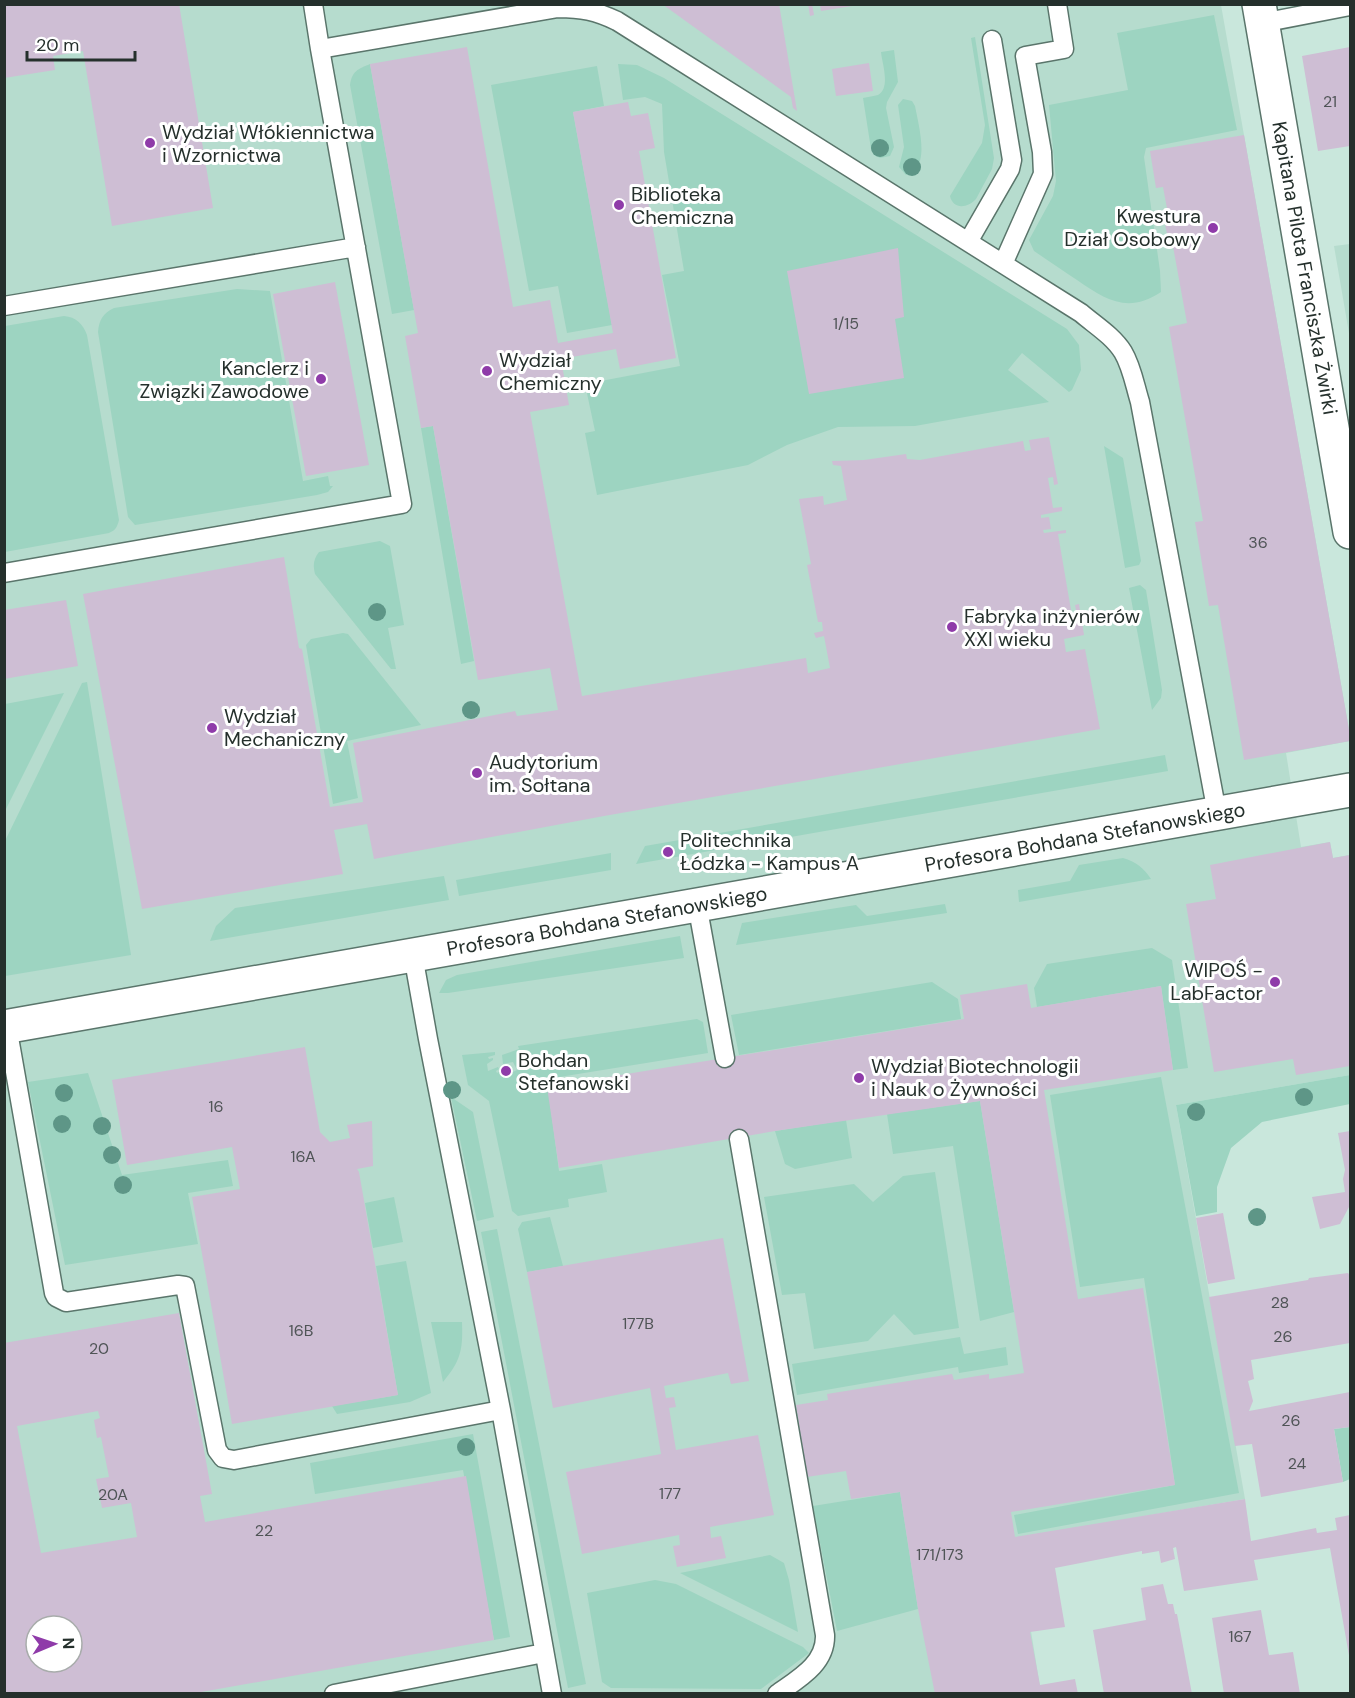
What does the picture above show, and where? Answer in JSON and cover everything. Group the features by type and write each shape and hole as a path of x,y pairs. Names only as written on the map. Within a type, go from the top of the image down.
{"street":[{"name":"Kapitana Pilota Franciszka Żwirki","path":"1261,14 1350,532"},
{"name":"Profesora Bohdana Stefanowskiego","path":"6,1027 1350,790"}],"lane":[{"path":"4,573 402,504 313,4"},
{"path":"1003,264 1043,174 1042,152 1025,56 1064,49 1057,4"},
{"path":"1261,14 1350,6"},
{"path":"320,49 558,8 593,10 617,21 1081,313 1124,353 1131,372 1148,447 1217,813"},
{"path":"968,242 1010,170 1012,160 992,40"},
{"path":"4,306 356,247"},
{"path":"697,904 725,1058"},
{"path":"413,955 501,1410 552,1694"},
{"path":"6,1027 56,1297 66,1302 178,1285 185,1286 217,1450 223,1458 234,1460 501,1410"},
{"path":"739,1139 825,1635 824,1651 814,1665 802,1677 777,1694"},
{"path":"333,1694 544,1653"}],"shaded area":[{"name":"Politechnika Łódzka - Kampus A","path":"5,5 1221,5 1350,735 1350,741 1286,753 1301,847 1330,842 1333,858 1350,855 1350,1075 1176,1105 1245,1499 1016,1538 1041,1693 5,1694"},
{"path":"1214,15 1237,130 1146,148 1144,157 1161,292 1138,302 1118,302 1088,287 1034,251 1029,240 1053,196 1056,181 1049,105 1128,90 1117,33"},
{"path":"975,37 994,158 992,169 976,199 961,206 954,204 950,196 982,143 985,125 971,38"},
{"path":"894,50 898,82 886,108 894,147 890,156 880,158 874,155 871,149 863,98 882,92 885,81 881,52"},
{"path":"370,64 414,310 392,314 350,85 356,71"},
{"path":"618,64 637,65 664,78 1067,329 1079,345 1081,370 1072,390 1069,392 1022,353 1008,370 1049,402 915,426 838,427 787,445 748,465 597,495 585,433 595,431 585,384 680,366 662,275 684,271 664,152 662,104 645,97 623,100"},
{"path":"597,66 604,106 573,112 612,325 567,333 558,286 529,291 491,85"},
{"path":"903,99 912,101 915,106 921,145 919,164 914,171 906,175 899,167 904,147 898,105"},
{"path":"1350,244 1350,339 1334,246"},
{"path":"237,289 270,291 303,481 328,476 330,486 333,486 328,492 317,495 135,525 128,517 98,332 101,320 107,312 114,308"},
{"path":"64,316 78,322 87,335 119,520 116,528 109,533 5,552 5,326"},
{"path":"433,426 474,661 461,664 421,428"},
{"path":"1104,446 1123,458 1141,561 1139,565 1125,568"},
{"path":"380,541 390,546 404,625 388,628 396,669 391,669 315,574 314,568 319,552"},
{"path":"1140,585 1146,590 1162,690 1161,698 1152,710 1129,588"},
{"path":"348,634 421,725 347,741 358,798 333,804 306,645 311,639"},
{"path":"87,682 131,955 5,976 5,841 82,683"},
{"path":"64,693 5,811 5,704"},
{"path":"1165,755 1168,771 636,864 645,846"},
{"path":"611,853 611,870 459,896 456,880"},
{"path":"1123,858 1139,866 1151,879 1019,902 1018,890 1070,881 1079,865"},
{"path":"444,876 449,900 210,941 216,926 235,908"},
{"path":"945,904 947,913 736,945 742,923 856,905 867,916"},
{"path":"680,936 684,958 439,993 446,980 457,975"},
{"path":"1152,948 1172,960 1188,1068 1173,1070 1161,986 1037,1007 1034,988 1047,964"},
{"path":"932,982 958,999 961,1019 739,1055 731,1015"},
{"path":"697,1019 703,1022 708,1053 547,1079 559,1171 602,1164 607,1192 568,1199 569,1207 518,1216 512,1211 489,1101 468,1085 462,1055 495,1052 495,1055 488,1057 493,1060 487,1064 488,1071 498,1067 497,1073 501,1071 504,1076 517,1070 513,1062 503,1064 502,1055 519,1049 518,1046"},
{"path":"88,1073 122,1175 228,1160 233,1186 188,1193 198,1244 65,1265 28,1082"},
{"path":"1350,1075 1350,1104 1262,1122 1231,1148 1217,1187 1217,1212 1196,1216 1176,1105"},
{"path":"1161,1077 1239,1493 1018,1534 1014,1515 1175,1485 1144,1278 1080,1287 1050,1095"},
{"path":"451,1097 473,1112 494,1217 477,1221"},
{"path":"980,1101 1014,1312 980,1321 953,1146 893,1154 887,1114"},
{"path":"846,1120 852,1158 795,1169 785,1164 775,1131"},
{"path":"935,1172 959,1328 914,1335 894,1314 868,1341 814,1349 805,1293 782,1295 764,1197 854,1184 873,1202 903,1176"},
{"path":"394,1197 403,1242 373,1248 365,1203"},
{"path":"550,1217 563,1266 527,1272 518,1229 522,1222"},
{"path":"497,1229 586,1684 568,1688 481,1232"},
{"path":"406,1261 431,1393 410,1402 337,1414 332,1406 398,1395 376,1266"},
{"path":"431,1322 462,1322 460,1354 454,1368 443,1382"},
{"path":"960,1337 964,1354 1006,1347 1008,1365 959,1373 958,1367 797,1395 792,1364"},
{"path":"1350,1427 1350,1479 1343,1482 1334,1429"},
{"path":"473,1434 510,1637 494,1640 463,1470 315,1494 310,1463"},
{"path":"900,1492 918,1609 837,1631 813,1506"},
{"path":"770,1555 784,1563 798,1632 680,1573"},
{"path":"655,1580 676,1584 803,1647 809,1653 761,1689 611,1688 602,1682 587,1593"}],"building":[{"name":"Wydział Włókiennictwa i Wzornictwa","path":"4,4 179,4 213,208 112,226 83,51 53,56 55,70 4,78"},
{"path":"662,4 779,4 797,111 793,108 791,97"},
{"path":"808,4 812,4 814,15 810,16"},
{"path":"820,4 852,4 852,6 821,11"},
{"path":"467,47 513,307 550,300 558,343 613,333 573,112 628,102 631,116 648,113 655,148 639,151 676,358 620,369 616,349 561,359 569,405 530,412 582,696 806,658 808,673 830,668 824,636 816,638 814,633 823,631 822,622 818,622 807,565 811,564 799,499 823,496 824,505 847,500 841,466 833,465 832,461 864,460 906,454 907,459 920,460 1023,441 1025,451 1031,450 1029,440 1049,437 1058,484 1054,485 1053,477 1048,478 1053,508 1062,507 1062,511 1041,515 1041,518 1049,517 1051,529 1043,530 1044,533 1066,530 1066,533 1058,534 1072,616 1077,615 1075,605 1079,604 1084,635 1064,639 1066,652 1085,649 1100,729 374,859 367,824 334,830 343,874 142,909 83,594 284,557 330,807 363,802 353,743 515,711 517,716 558,710 550,668 478,680 433,426 421,428 405,336 418,333 370,64"},
{"path":"1350,47 1350,146 1318,151 1302,56"},
{"path":"869,63 873,91 836,96 832,69"},
{"path":"1244,135 1350,741 1244,760 1218,605 1209,606 1195,522 1203,521 1169,327 1187,323 1172,241 1168,239 1165,224 1169,219 1163,187 1156,188 1150,151"},
{"path":"898,248 904,317 895,319 904,378 809,394 787,271"},
{"name":"Kanclerz i Związki Zawodowe","path":"335,282 369,465 306,476 273,294"},
{"path":"66,600 78,666 4,679 4,610"},
{"name":"WIPOŚ - LabFactor","path":"1330,842 1333,858 1350,855 1350,1066 1296,1075 1293,1059 1214,1072 1186,904 1216,899 1210,865"},
{"path":"1027,984 1031,1008 1161,986 1173,1070 1044,1090 1078,1299 1143,1288 1175,1485 1011,1512 1015,1537 1245,1499 1251,1541 1316,1528 1317,1533 1337,1530 1335,1518 1350,1515 1350,1661 1330,1548 1254,1560 1258,1580 1184,1591 1176,1547 1173,1548 1175,1559 1161,1563 1159,1551 1142,1554 1142,1551 1055,1568 1065,1627 1030,1632 1040,1685 1075,1679 1078,1694 935,1694 918,1609 900,1492 851,1499 846,1471 807,1477 796,1405 828,1400 827,1394 952,1374 954,1380 989,1374 989,1379 1024,1373 980,1101 775,1131 559,1168 547,1087 964,1019 960,995"},
{"path":"305,1047 320,1132 330,1142 350,1138 347,1125 372,1121 373,1166 357,1169 398,1395 232,1424 192,1197 240,1189 232,1147 127,1165 112,1080"},
{"path":"1350,1131 1350,1210 1349,1207 1340,1224 1320,1229 1312,1197 1345,1192 1343,1179 1345,1170 1338,1133"},
{"path":"1223,1213 1235,1279 1208,1284 1196,1218"},
{"path":"723,1238 749,1381 731,1384 728,1373 664,1386 666,1398 674,1397 676,1407 669,1408 676,1450 758,1435 774,1515 710,1527 711,1538 721,1536 726,1558 677,1567 673,1546 680,1545 679,1535 582,1554 566,1472 661,1454 650,1388 553,1408 527,1272"},
{"path":"1348,1273 1350,1276 1350,1343 1251,1360 1254,1379 1248,1381 1253,1401 1249,1411 1350,1392 1350,1427 1334,1429 1343,1482 1261,1497 1252,1444 1235,1446 1209,1297"},
{"path":"179,1313 212,1494 200,1496 205,1522 466,1476 494,1640 190,1694 4,1694 4,1343","holes":["98,1411 100,1418 94,1420 97,1438 101,1437 109,1477 96,1479 102,1508 131,1503 137,1537 41,1553 17,1426"]},
{"path":"1163,1584 1168,1604 1173,1604 1175,1614 1177,1614 1192,1694 1104,1694 1093,1630 1146,1620 1141,1588"},
{"path":"1261,1610 1269,1655 1293,1652 1300,1694 1224,1694 1212,1618"}],"place":[{"name":"Wydział Włókiennictwa i Wzornictwa","path":"150,143"},
{"name":"Biblioteka Chemiczna","path":"619,205"},
{"name":"Kwestura Dział Osobowy","path":"1213,228"},
{"name":"Wydział Chemiczny","path":"487,371"},
{"name":"Kanclerz i Związki Zawodowe","path":"321,379"},
{"name":"Fabryka inżynierów XXI wieku","path":"952,627"},
{"name":"Wydział Mechaniczny","path":"212,728"},
{"name":"Audytorium im. Sołtana","path":"477,773"},
{"name":"Politechnika Łódzka - Kampus A","path":"668,852"},
{"name":"WIPOŚ - LabFactor","path":"1275,982"},
{"name":"Bohdan Stefanowski","path":"506,1071"},
{"name":"Wydział Biotechnologii i Nauk o Żywności","path":"859,1078"}]}
